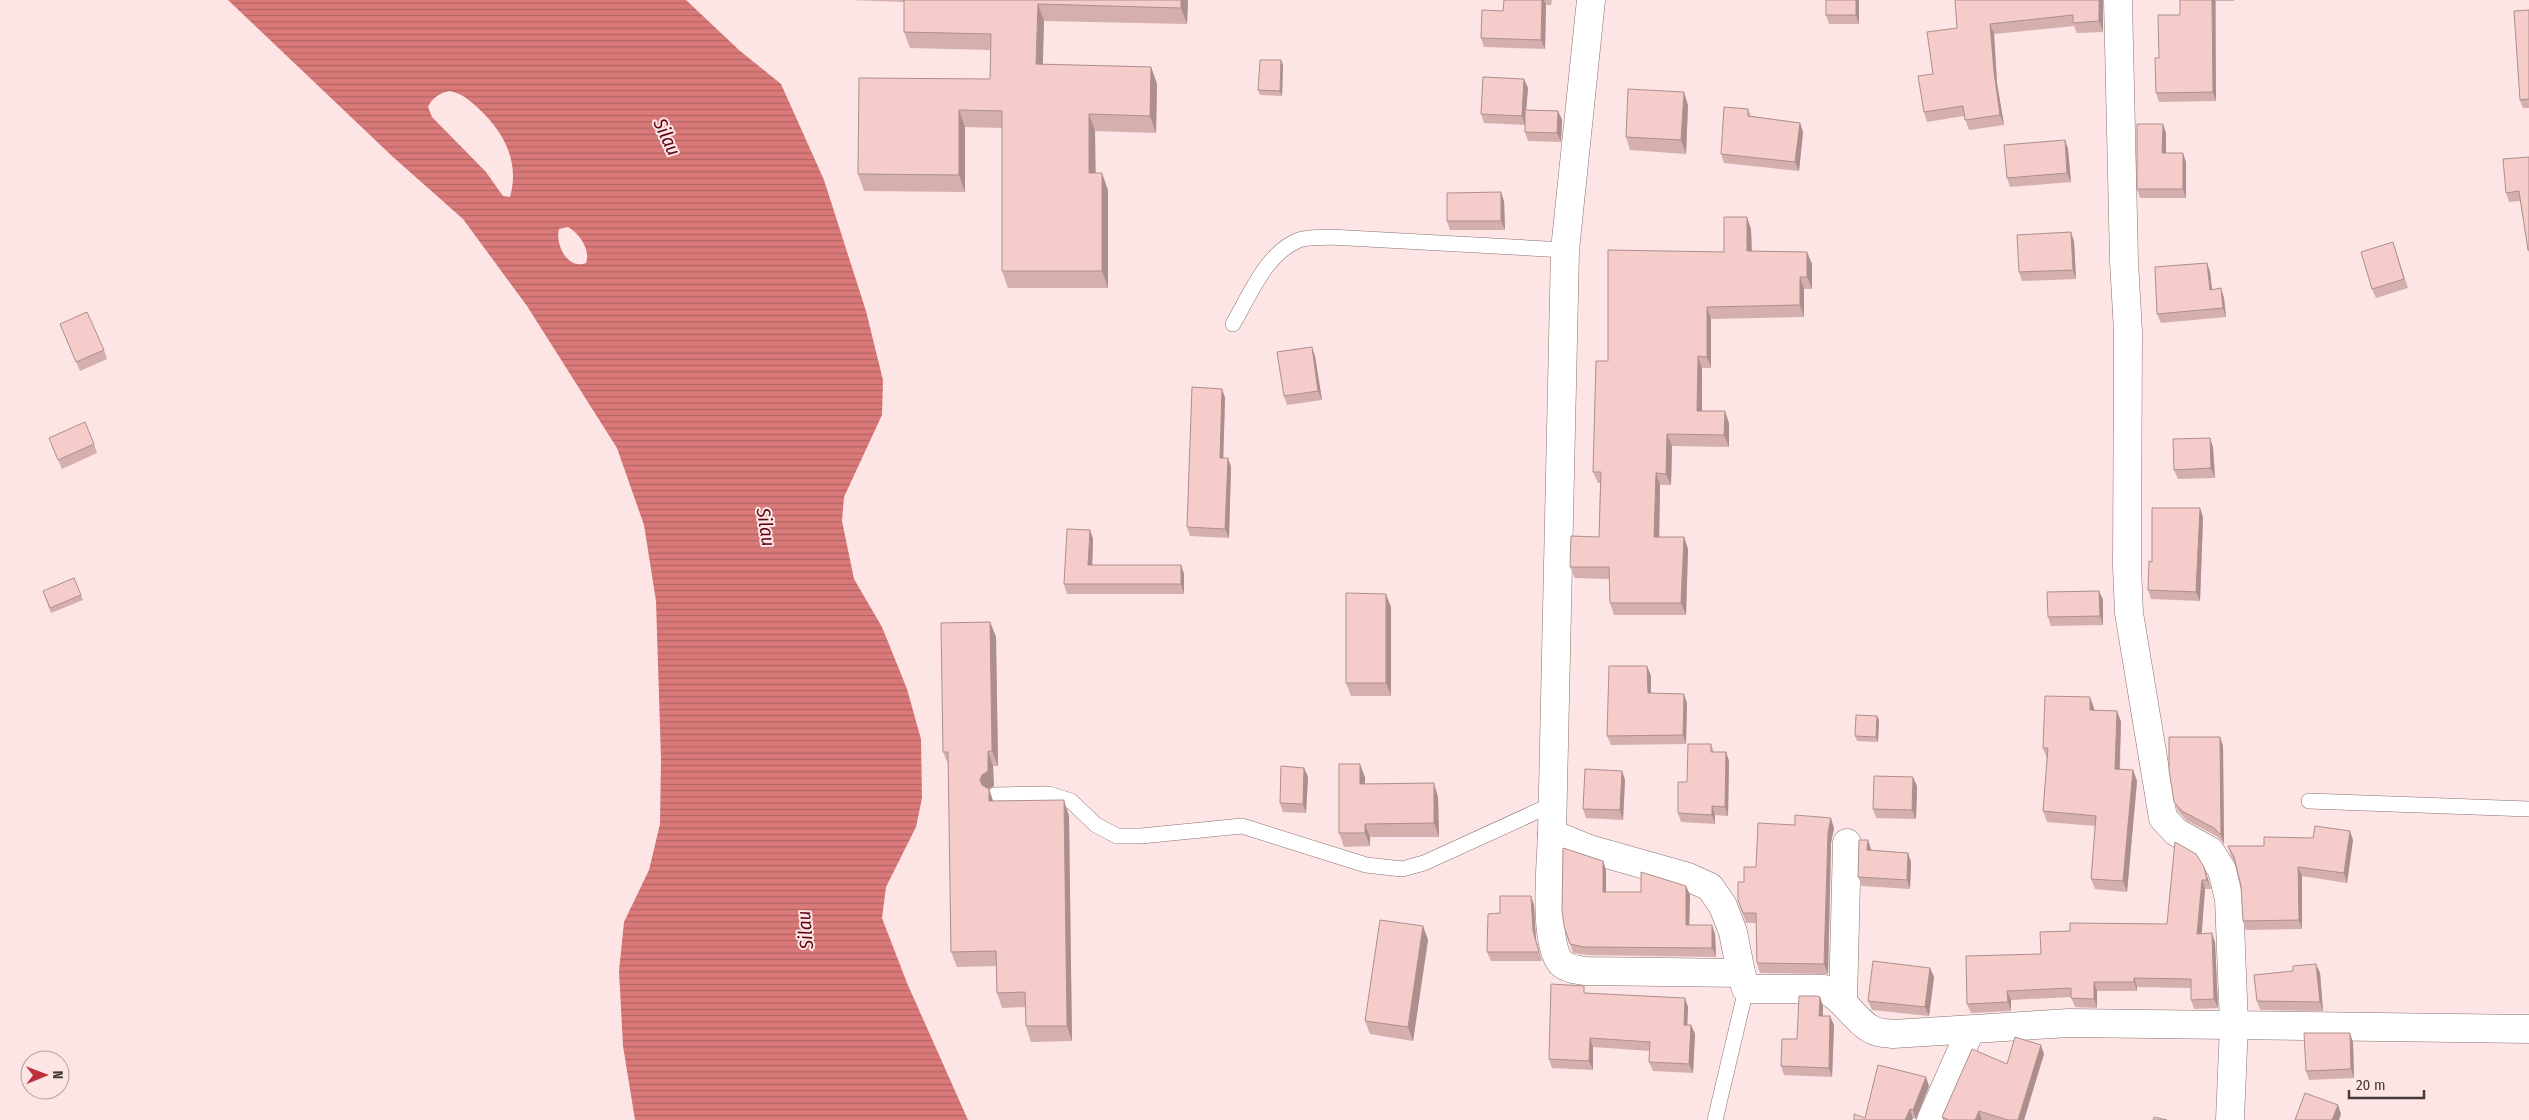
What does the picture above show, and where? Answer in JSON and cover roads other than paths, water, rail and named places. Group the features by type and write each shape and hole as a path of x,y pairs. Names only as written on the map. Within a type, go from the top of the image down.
{"street":[{"path":"1591,0 1566,250 1551,805 1550,909 1554,950 1562,964 1572,969 1586,971 1743,981 1824,989 1836,994 1870,1029 1893,1034 1970,1031 2069,1023 2529,1029"},
{"path":"2118,0 2124,261 2128,332 2127,566 2129,613 2163,818 2176,832 2210,852 2222,870 2229,899 2234,1024 2230,1120"},
{"path":"1552,834 1589,849 1688,877 1710,888 1723,906 1733,932 1743,981"},
{"path":"1843,1001 1847,843"},
{"path":"1931,1120 1970,1031"}],"lane":[{"path":"1233,324 1264,271 1281,251 1300,240 1330,238 1566,250"},
{"path":"996,795 1049,794 1071,801 1096,825 1117,836 1141,836 1242,826 1366,865 1402,869 1424,864 1551,805"},
{"path":"2309,801 2529,809"},
{"path":"1715,1120 1743,981"}],"water":[{"name":"Silau","path":"228,0 686,0 739,50 781,84 824,180 866,311 883,380 882,415 844,497 842,521 854,579 882,627 907,689 921,739 922,798 916,827 886,887 882,918 907,983 968,1120 635,1120 623,1046 619,971 624,922 649,870 660,824 661,759 656,601 644,525 617,448 527,306 463,219 393,157","holes":["449,91 462,95 472,102 487,117 502,137 508,148 513,172 510,197 503,196 486,172 432,117 428,107 437,96","568,227 583,242 587,253 586,263 573,263 564,254 558,235 559,229"]}]}
